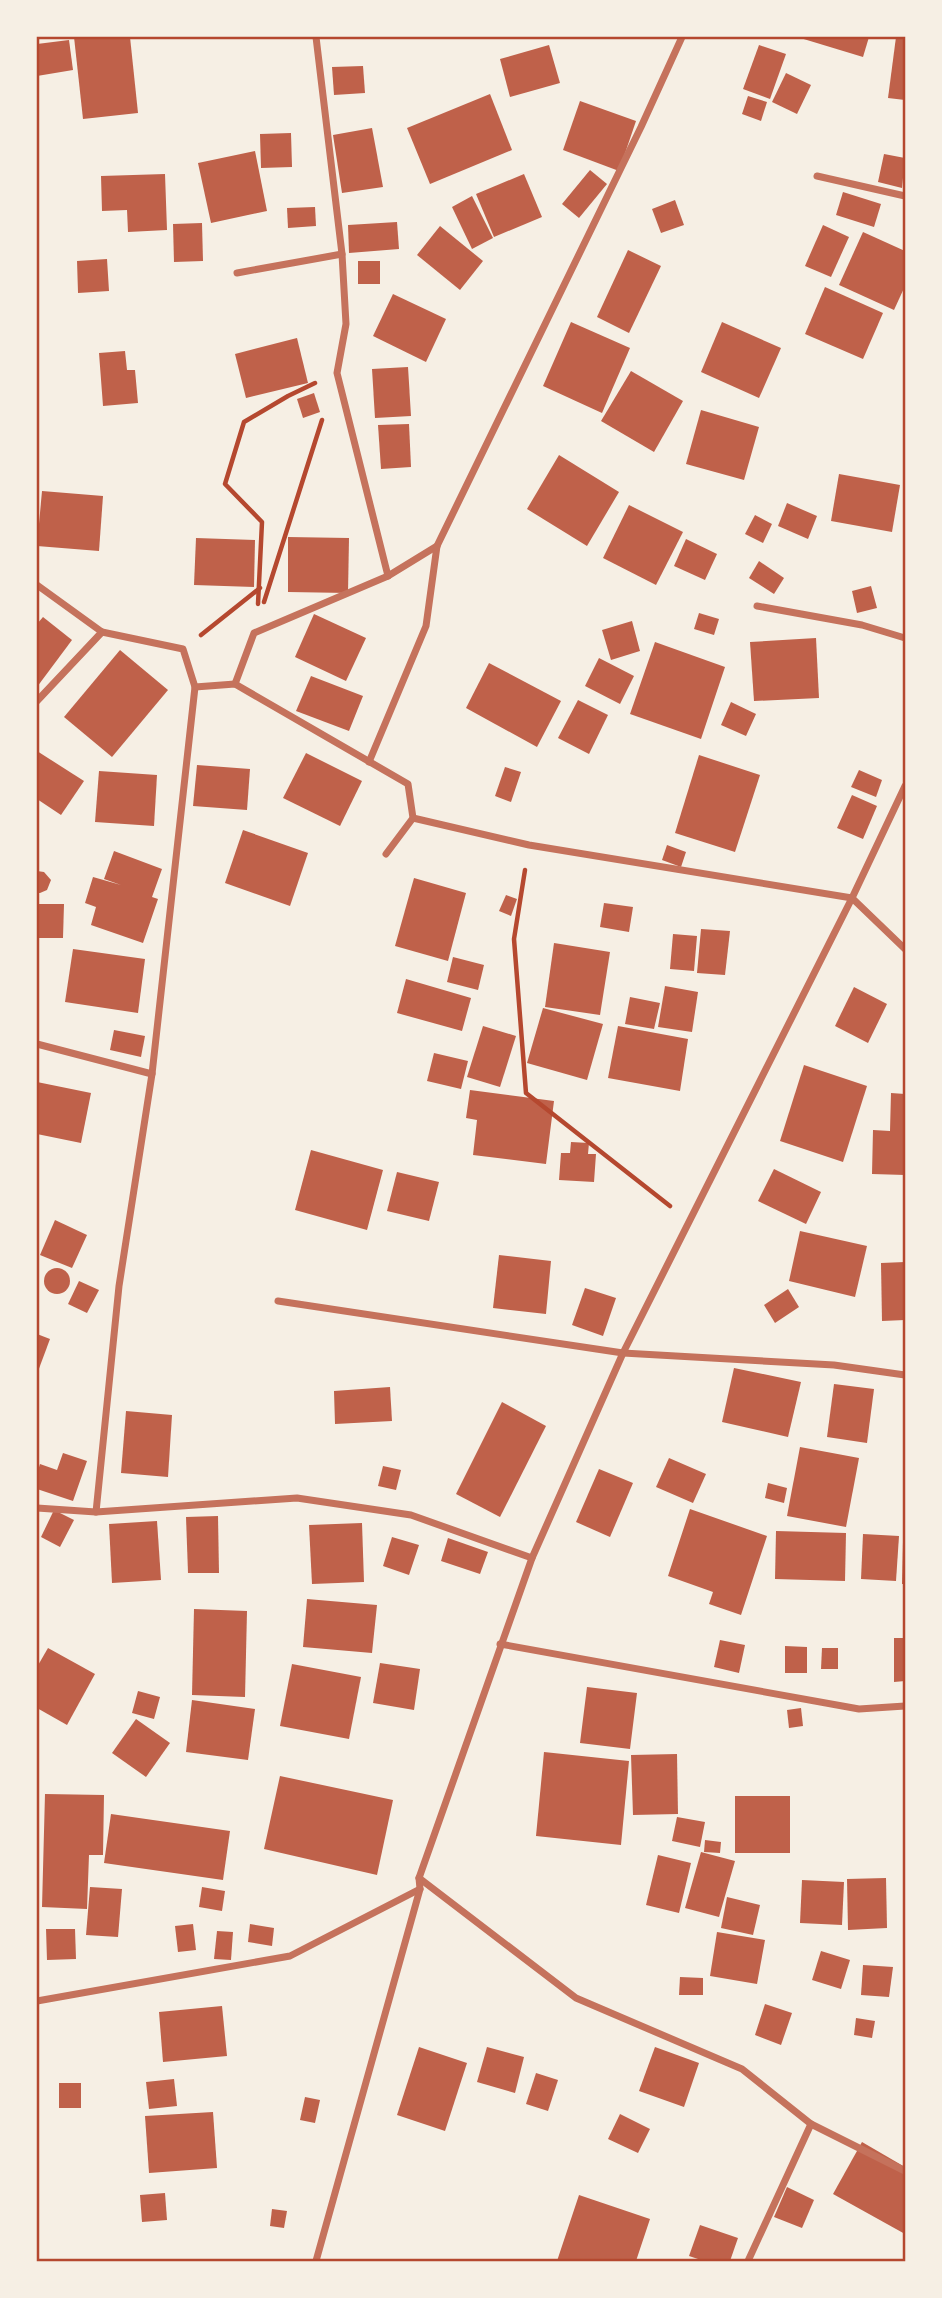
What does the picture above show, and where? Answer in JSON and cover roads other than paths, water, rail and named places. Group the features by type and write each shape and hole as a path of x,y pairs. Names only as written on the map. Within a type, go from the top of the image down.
{"street":[{"path":"316,37 342,254 346,324 337,373 388,576"},
{"path":"369,762 426,626 437,546 682,37"},
{"path":"817,176 905,196"},
{"path":"237,273 342,254"},
{"path":"235,684 254,632 388,576 437,546"},
{"path":"37,585 102,632 183,649 195,687 152,1074 119,1286 96,1512"},
{"path":"757,606 862,625 905,638"},
{"path":"37,701 102,632"},
{"path":"195,687 235,684 408,784 412,818 386,854"},
{"path":"316,2261 421,1889 419,1878 532,1558 624,1353 852,898 905,786"},
{"path":"412,818 528,845 852,898 905,949"},
{"path":"37,1044 152,1074"},
{"path":"278,1301 624,1353 834,1366 905,1375"},
{"path":"37,1508 96,1512 297,1498 411,1516 532,1558"},
{"path":"500,1644 859,1709 905,1706"},
{"path":"419,1878 576,1998 742,2069 811,2124 905,2171"},
{"path":"37,2001 290,1956 421,1889"},
{"path":"748,2261 811,2124"}]}
